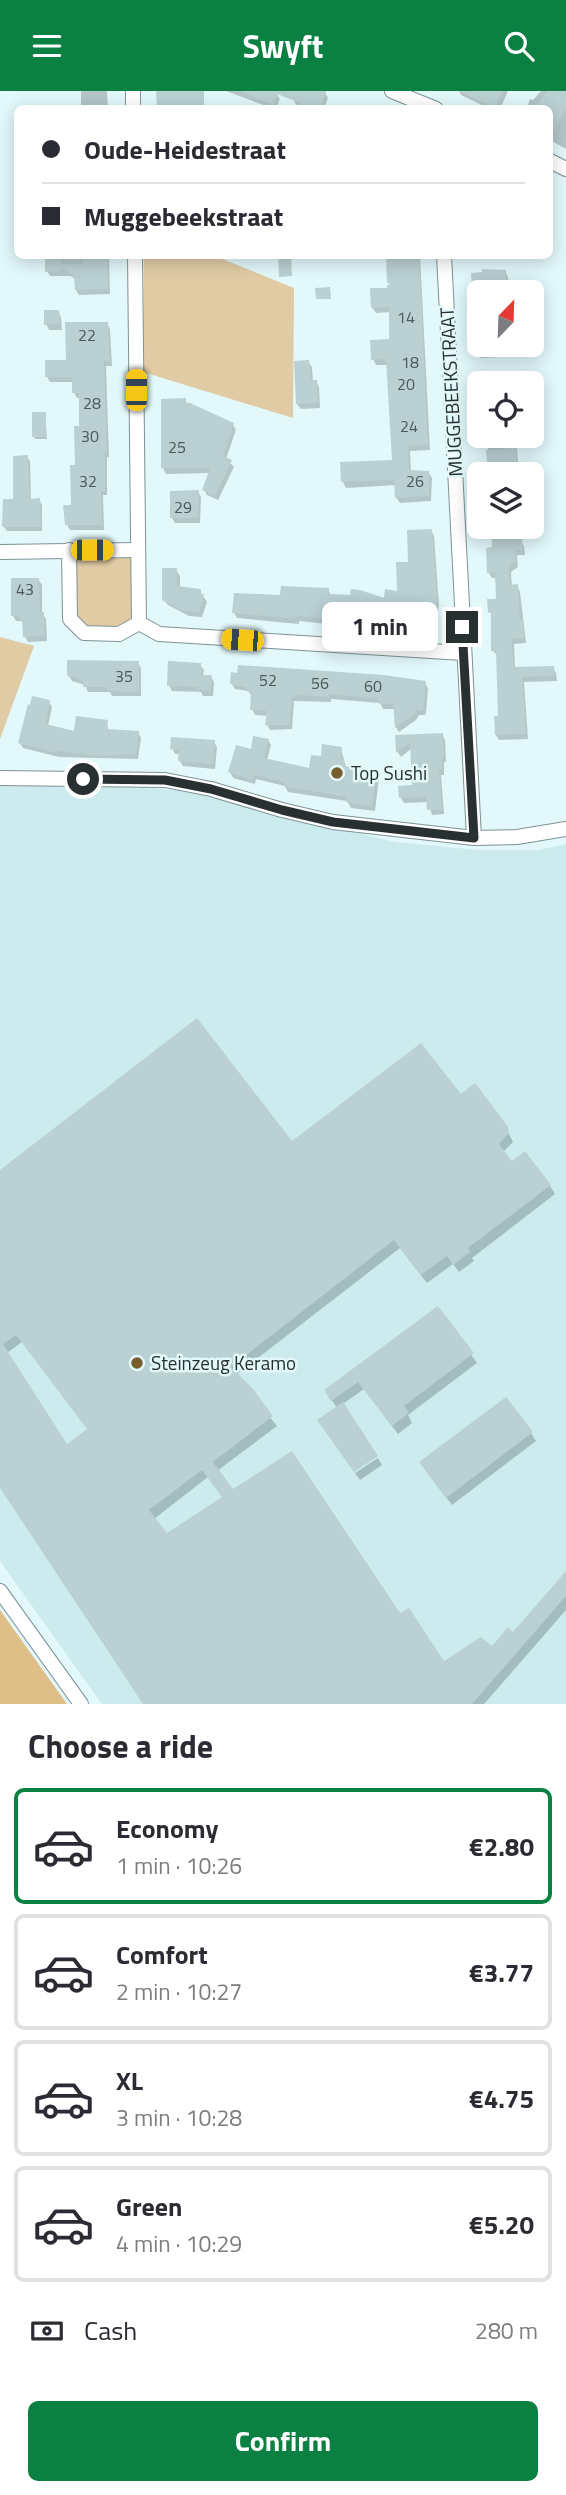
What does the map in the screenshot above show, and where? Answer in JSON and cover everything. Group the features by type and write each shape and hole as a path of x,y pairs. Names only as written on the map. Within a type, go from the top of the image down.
{"street":[{"path":"392,91 426,105"},
{"path":"135,259 139,623"},
{"name":"MUGGEBEEKSTRAAT","path":"444,259 474,838"},
{"path":"69,550 70,619 84,633 119,633 139,623"},
{"path":"0,552 137,551"},
{"path":"139,623 159,634 463,653"},
{"path":"0,778 165,780 211,789 333,822 474,838 517,837 566,829"},
{"path":"0,1591 81,1704"}],"shaded area":[{"path":"144,259 222,259 294,288 293,418 143,372"},
{"path":"69,550 137,550 139,623 84,633 70,619"},
{"path":"0,637 34,646 0,739"},
{"path":"0,785 131,786 186,791 395,842 478,850 538,850 566,844 566,1704 102,1704 0,1561"},
{"path":"0,1610 67,1704 0,1704"}],"building":[{"path":"156,91 204,91 204,105 157,105"},
{"path":"240,91 326,91 321,105 299,105 277,94 273,105"},
{"path":"458,91 503,91 496,105 488,105"},
{"path":"547,91 566,91 566,109 553,132 553,105 537,105"},
{"path":"45,259 61,259 61,264 83,264 82,259 107,259 108,289 75,290 74,276 61,268 61,271 45,272"},
{"path":"278,259 291,259 292,276 279,277"},
{"path":"386,259 419,259 428,445 408,446 409,470 429,471 429,496 395,498 394,480 341,482 340,462 392,460 386,359 371,360 370,340 389,339 389,307 371,308 370,288 387,288 387,285 392,285 387,283"},
{"path":"482,269 506,270 506,280 471,280 471,273 482,272"},
{"path":"330,287 331,299 316,299 315,288"},
{"path":"44,310 59,310 60,324 44,325"},
{"path":"65,322 108,322 110,361 104,361 107,452 105,491 101,491 102,525 65,525 63,505 71,505 70,465 75,465 74,426 79,426 79,393 72,393 72,377 45,377 45,360 66,360"},
{"path":"309,360 311,380 317,380 318,403 296,404 294,361"},
{"path":"186,398 186,403 234,423 223,456 232,460 215,496 202,490 210,468 161,468 161,399"},
{"path":"32,412 46,412 46,437 32,437"},
{"path":"516,448 517,462 487,462 486,450"},
{"path":"28,455 30,499 40,498 41,527 2,527 3,499 13,499 13,456"},
{"path":"199,490 198,518 170,518 170,491"},
{"path":"432,529 437,600 431,628 399,623 337,622 297,616 296,619 232,613 234,593 280,595 281,586 329,588 329,594 350,595 351,589 360,590 384,598 385,589 397,591 396,562 408,562 407,530"},
{"path":"492,539 522,539 523,550 515,550 516,561 509,566 510,585 518,584 524,638 512,639 513,667 554,666 555,676 522,677 526,734 495,735 494,716 498,716 496,651 491,651 491,612 488,613 487,599 496,599 495,573 487,573 486,548 492,547"},
{"path":"162,568 177,568 177,586 201,589 201,594 204,594 199,612 181,610 162,600"},
{"path":"11,578 39,578 44,635 23,637 22,619 19,619 19,616 11,616"},
{"path":"67,660 139,661 139,692 107,691 107,687 83,687 83,681 67,676"},
{"path":"168,661 201,663 201,675 212,675 210,691 198,690 198,687 167,686"},
{"path":"238,665 384,675 426,681 424,707 422,711 416,710 414,715 395,728 393,701 391,704 379,704 379,699 329,694 329,697 301,695 292,697 290,725 265,725 267,711 250,710 251,692 246,691 246,687 230,684 231,672 237,673"},
{"path":"32,696 50,700 46,724 74,731 76,716 108,720 107,729 139,731 136,754 100,756 56,753 18,743"},
{"path":"443,733 444,757 442,770 439,770 442,809 427,810 426,797 399,798 398,786 412,785 410,742 396,753 395,735"},
{"path":"253,736 269,739 264,758 309,768 311,755 321,756 322,744 342,747 341,759 344,759 344,766 377,771 372,806 346,802 347,797 283,786 284,782 254,775 252,780 228,772 236,745 251,749"},
{"path":"171,737 215,740 213,764 178,761 179,750 170,749"},
{"name":"Steinzeug Keramo","path":"197,1018 292,1141 421,1043 461,1094 475,1083 508,1127 509,1133 499,1144 512,1161 525,1151 551,1185 468,1248 470,1252 453,1265 447,1256 421,1275 394,1240 231,1367 253,1389 273,1416 213,1462 233,1489 292,1451 400,1613 409,1608 444,1661 481,1637 492,1646 508,1627 513,1632 566,1571 566,1596 472,1704 143,1704 0,1488 0,1170","holes":["16,1335 87,1429 67,1444 3,1344","202,1470 222,1497 167,1533 149,1510"]},
{"path":"438,1306 474,1353 404,1406 409,1413 392,1426 358,1382 331,1401 324,1390"},
{"path":"506,1397 533,1432 446,1498 419,1462"},
{"path":"343,1402 378,1456 354,1472 317,1420"}],"place":[{"name":"Top Sushi","path":"337,773"},
{"name":"Steinzeug Keramo","path":"137,1363"}],"route":[{"path":"83,779 165,780 211,789 333,822 474,838 462,627"}]}
